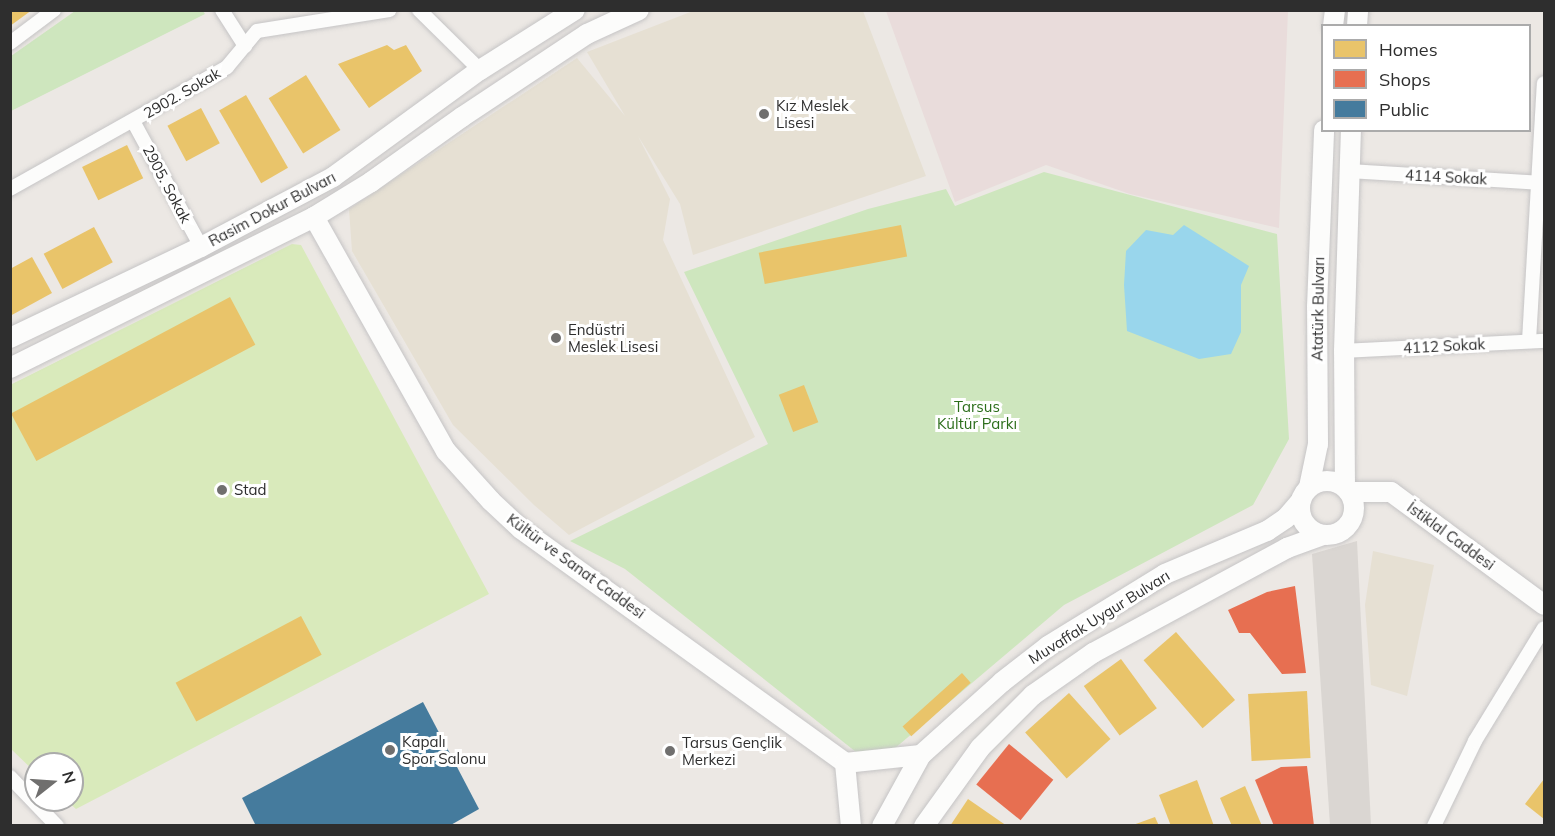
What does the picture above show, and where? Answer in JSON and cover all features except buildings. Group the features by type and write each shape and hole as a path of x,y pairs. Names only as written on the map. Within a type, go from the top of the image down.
{"main road":[{"name":"Rasim Dokur Bulvarı","path":"10,338 201,247 333,177 480,70 575,10"},
{"path":"10,368 314,217 371,182 462,117 587,34 639,10"},
{"name":"Atatürk Bulvarı","path":"1305,494 1318,444 1317,307 1324,132"},
{"name":"Atatürk Bulvarı","path":"1347,490 1344,351 1351,132"},
{"name":"Kültür ve Sanat Caddesi","path":"314,217 446,451 491,501 521,529 845,764"},
{"path":"1323,481 1331,481 1347,490 1354,509 1347,526 1332,535 1323,535 1307,527 1302,519 1305,494 1323,481"},
{"name":"İstiklal Caddesi","path":"1347,490 1391,492 1545,605"},
{"name":"Muvaffak Uygur Bulvarı","path":"882,825 921,755 1002,682 1048,646 1165,574 1267,531 1286,518 1305,494"},
{"name":"Muvaffak Uygur Bulvarı","path":"924,825 980,748 1033,695 1093,653 1287,548 1323,535"},
{"path":"851,825 845,764 921,755"}],"street":[{"path":"10,43 54,10"},
{"path":"222,10 245,46"},
{"name":"2902. Sokak","path":"10,189 227,67 257,31 389,10"},
{"path":"419,10 480,70"},
{"path":"1529,341 1541,183 1545,83"},
{"name":"2905. Sokak","path":"133,121 201,247"},
{"name":"4114 Sokak","path":"1348,171 1541,183"},
{"name":"4112 Sokak","path":"1344,351 1545,341"},
{"path":"1434,825 1475,741 1545,628"},
{"path":"10,777 57,825"}],"shaded area":[{"name":"Endüstri Meslek Lisesi","path":"693,11 863,11 926,176 693,255 680,204 638,136 670,199 663,240 755,437 569,535 534,505 453,425 352,251 349,209 577,58 625,116 587,52"},
{"path":"886,11 1288,11 1279,228 1130,194 1046,165 955,202"},
{"path":"1357,541 1371,825 1330,825 1312,554"},
{"path":"1373,551 1434,565 1407,696 1371,685 1365,605"}],"green space":[{"path":"75,11 203,11 205,14 11,111 11,56"},
{"name":"Tarsus Kültür Parkı","path":"1044,172 1277,234 1289,439 1253,505 1064,605 894,749 856,752 625,569 570,541 768,444 684,272 868,209 946,189 955,206"},
{"name":"Stad","path":"292,244 301,245 489,594 84,805 84,752 24,752 24,761 11,749 10,385"}],"water":[{"path":"1184,225 1249,266 1241,285 1241,332 1231,354 1199,359 1127,331 1124,285 1126,251 1146,230 1173,235"}],"place":[{"name":"Kız Meslek Lisesi","path":"764,114"},
{"name":"Endüstri Meslek Lisesi","path":"556,338"},
{"name":"Stad","path":"222,490"},
{"name":"Kapalı Spor Salonu","path":"390,750"},
{"name":"Tarsus Gençlik Merkezi","path":"670,751"}]}
